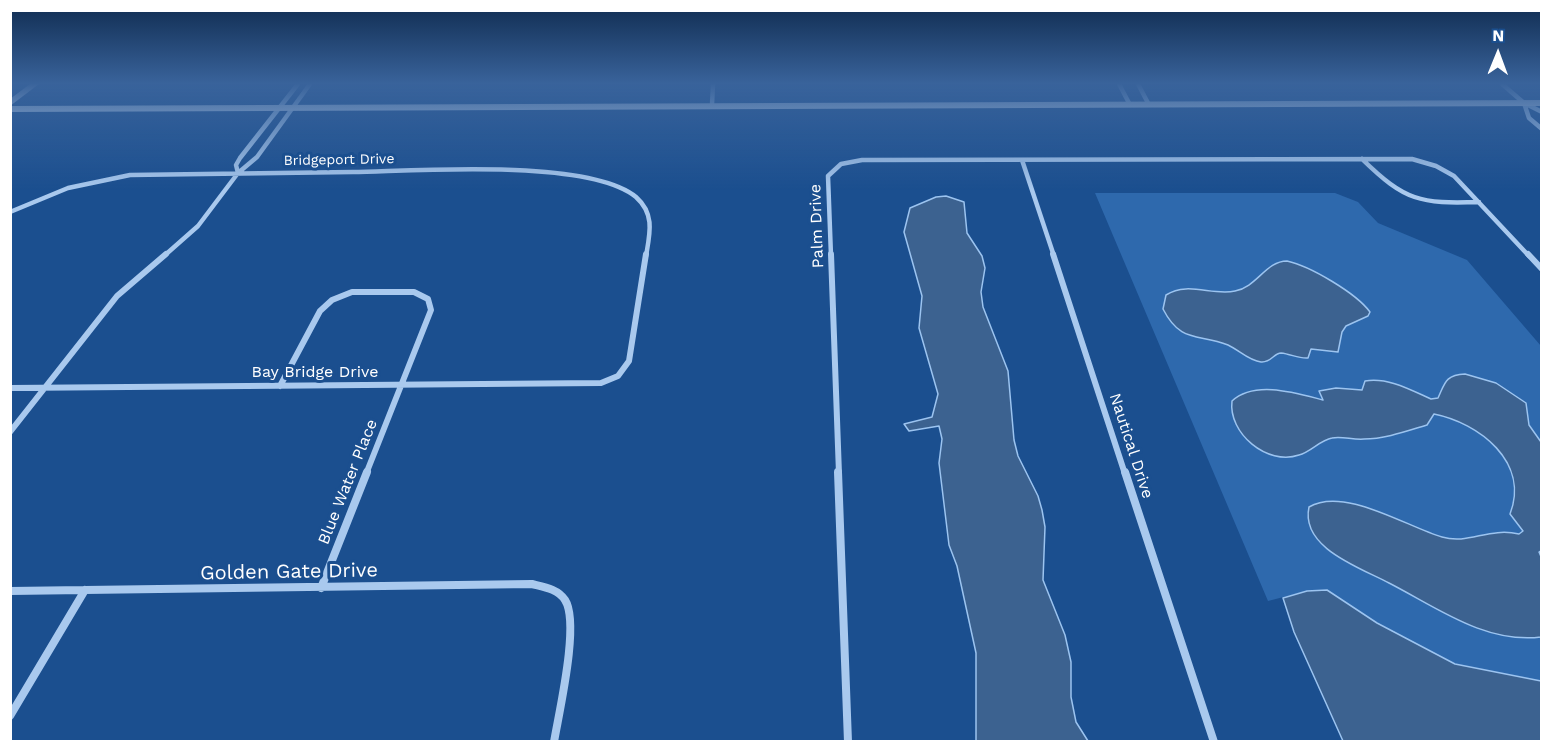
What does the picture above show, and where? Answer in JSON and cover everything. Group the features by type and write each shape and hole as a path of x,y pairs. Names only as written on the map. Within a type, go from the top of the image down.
{"street":[{"path":"238,173 236,165 243,153 270,119"},
{"path":"10,432 117,296 198,226 238,173 260,153 285,119"},
{"path":"1530,119 1542,129"},
{"path":"243,153 260,153"},
{"path":"1362,159 1386,184 1415,199 1479,202"},
{"name":"Palm Drive","path":"848,741 828,176 841,164 862,160 1412,159 1436,166 1454,176 1542,269"},
{"name":"Nautical Drive","path":"1022,160 1214,741"},
{"name":"Bridgeport Drive","path":"10,212 44,195 107,177 522,170 590,179 633,194 646,208 651,225 631,352 629,361 618,376"},
{"name":"Blue Water Place","path":"280,386 320,311 332,300 352,292 414,292 428,299 431,310 321,588"},
{"name":"Bay Bridge Drive","path":"10,388 576,385 601,383 618,376"},
{"name":"Golden Gate Drive","path":"10,591 532,584 552,588 564,596 571,610 572,628 555,741"},
{"path":"10,716 85,590"}],"shaded area":[{"path":"1095,193 1335,193 1358,202 1378,223 1467,260 1541,346 1541,681 1455,664 1377,623 1327,590 1307,591 1268,601"},
{"path":"946,196 964,202 967,233 982,256 985,268 981,292 983,307 1008,371 1014,440 1018,456 1038,496 1042,510 1045,527 1043,580 1065,635 1071,662 1071,697 1076,722 1088,741 976,741 976,653 957,566 949,545 939,463 942,439 939,426 909,431 904,424 932,417 938,394 919,328 922,296 904,232 910,208 936,197"},
{"path":"1287,261 1308,268 1332,281 1370,312 1368,316 1346,326 1342,332 1338,352 1311,349 1308,358 1281,353 1261,362 1248,358 1228,345 1184,333 1170,320 1163,309 1166,295 1174,291 1191,289 1226,292 1243,289 1273,265"},
{"path":"1465,374 1496,383 1526,403 1529,425 1541,442 1542,550 1539,552 1542,559 1541,637 1520,638 1500,635 1462,622 1335,555 1314,534 1309,521 1309,507 1323,502 1340,501 1375,510 1428,532 1452,539 1508,532 1519,534 1523,531 1510,514 1514,495 1513,478 1507,462 1483,436 1468,426 1434,414 1427,425 1404,432 1372,439 1332,438 1299,455 1274,456 1252,444 1243,435 1232,413 1232,401 1252,391 1276,390 1323,400 1319,391 1336,388 1362,390 1365,381 1374,380 1399,385 1431,399 1438,398 1444,384 1450,378"},
{"path":"1327,590 1377,623 1455,664 1541,681 1541,741 1343,741 1294,632 1283,598 1307,591"}]}
